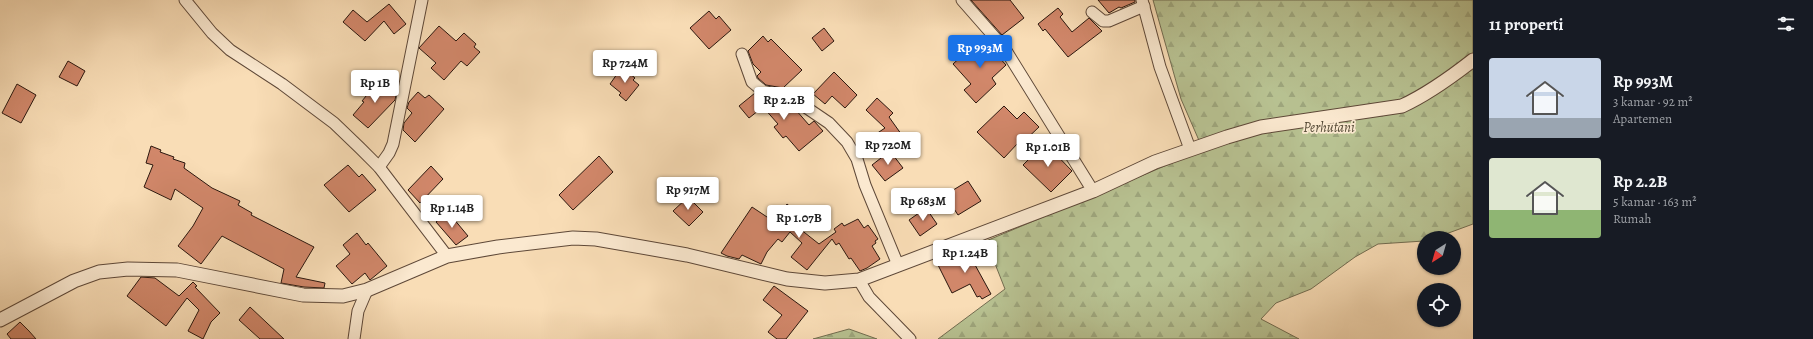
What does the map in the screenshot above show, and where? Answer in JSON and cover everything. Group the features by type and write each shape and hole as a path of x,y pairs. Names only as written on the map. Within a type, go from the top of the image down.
{"street":[{"path":"185,0 212,33 230,50 282,84 334,123 379,167 447,256"},
{"path":"379,167 389,153 393,144 422,0"},
{"path":"962,0 1005,49 1093,191"},
{"path":"1092,12 1104,21 1108,22 1143,3 1160,67 1190,149"},
{"path":"742,54 752,82 763,91 784,96 804,106 829,123 847,142 857,159 865,185 898,265"},
{"path":"0,320 74,281 99,272 128,269 177,270 303,295 343,296 367,290 447,256 498,247 555,240 596,239 687,255 787,279 825,283 859,280 1093,191 1155,162 1190,149 1261,127 1402,106 1420,98 1444,83 1473,60"},
{"path":"859,280 869,296 910,339"},
{"path":"354,339 358,311 367,290"}],"green space":[{"name":"Perhutani","path":"1153,0 1473,0 1473,224 1454,231 1417,231 1417,241 1378,244 1355,257 1311,289 1276,303 1261,319 1299,339 938,339 1005,289 986,241 1191,155 1204,152 1181,99"},
{"path":"849,329 877,339 813,339"}],"building":[{"path":"971,0 1010,0 1024,18 1002,35"},
{"path":"1098,0 1135,0 1135,2 1121,8 1119,7 1109,13"},
{"path":"389,4 406,24 394,34 384,21 365,41 343,22 353,10 367,22"},
{"path":"1058,8 1063,14 1060,17 1072,32 1089,18 1102,31 1068,57 1045,29 1043,31 1038,24"},
{"path":"709,11 716,19 719,16 731,30 709,49 690,28"},
{"path":"439,26 456,41 464,33 476,44 474,47 480,52 467,66 461,61 444,80 431,68 436,63 419,48"},
{"path":"824,28 834,41 822,51 812,38"},
{"path":"763,36 768,42 771,39 802,70 783,88 766,85 757,76 761,72 753,64 748,51"},
{"path":"984,36 991,44 989,46 1006,65 992,78 996,84 976,103 964,90 971,84 953,64"},
{"path":"68,61 85,71 77,86 59,77"},
{"path":"622,67 635,78 633,80 639,85 626,101 619,95 621,93 610,84"},
{"path":"834,72 857,95 845,108 832,96 825,104 813,94"},
{"path":"379,80 396,95 395,100 368,128 353,115"},
{"path":"17,84 36,95 21,123 2,113"},
{"path":"418,92 425,98 429,95 444,109 415,142 403,130 404,123 412,113 407,108 409,102"},
{"path":"755,93 761,98 782,103 792,111 795,109 809,125 814,121 823,131 799,151 786,136 783,138 774,127 778,124 763,107 749,118 739,106"},
{"path":"877,98 893,113 889,117 904,138 888,149 876,134 885,128 866,110"},
{"path":"1004,106 1017,119 1024,112 1039,127 1020,145 1018,143 1004,158 977,132"},
{"path":"1045,143 1072,171 1051,192 1023,165"},
{"path":"151,146 161,150 160,152 174,157 173,159 185,163 184,168 212,188 240,201 238,205 252,213 251,215 314,247 296,277 325,283 324,288 304,287 281,283 284,269 222,236 201,264 178,246 193,226 203,208 175,189 171,200 144,187 153,165 146,163"},
{"path":"890,151 903,168 885,181 872,165"},
{"path":"599,156 613,172 573,210 559,195"},
{"path":"348,165 359,177 362,174 376,190 349,212 324,185"},
{"path":"431,166 443,179 420,203 408,190"},
{"path":"968,181 981,201 958,215 945,195"},
{"path":"688,197 703,212 689,226 673,211"},
{"path":"787,204 802,217 795,225 819,244 836,232 834,229 842,223 844,226 858,219 864,228 868,225 878,239 872,246 880,259 860,271 851,258 849,259 839,243 836,245 832,239 807,270 791,257 802,243 790,232 782,242 778,239 767,252 761,264 742,255 739,259 721,253 752,207 773,221"},
{"path":"926,208 937,224 920,236 909,220"},
{"path":"448,212 468,236 456,245 436,222"},
{"path":"357,233 366,245 368,243 387,266 370,280 365,273 352,284 336,266 350,254 343,245"},
{"path":"969,249 971,254 978,251 982,259 974,263 991,294 982,299 980,296 977,297 970,284 952,293 938,265"},
{"path":"141,277 155,278 179,296 193,282 197,286 195,287 220,313 211,322 203,339 188,331 199,310 187,298 166,326 127,296"},
{"path":"774,286 808,311 786,339 777,339 768,332 782,315 763,300"},
{"path":"250,307 284,339 260,339 239,320"},
{"path":"20,322 36,339 11,339 7,334"}]}
